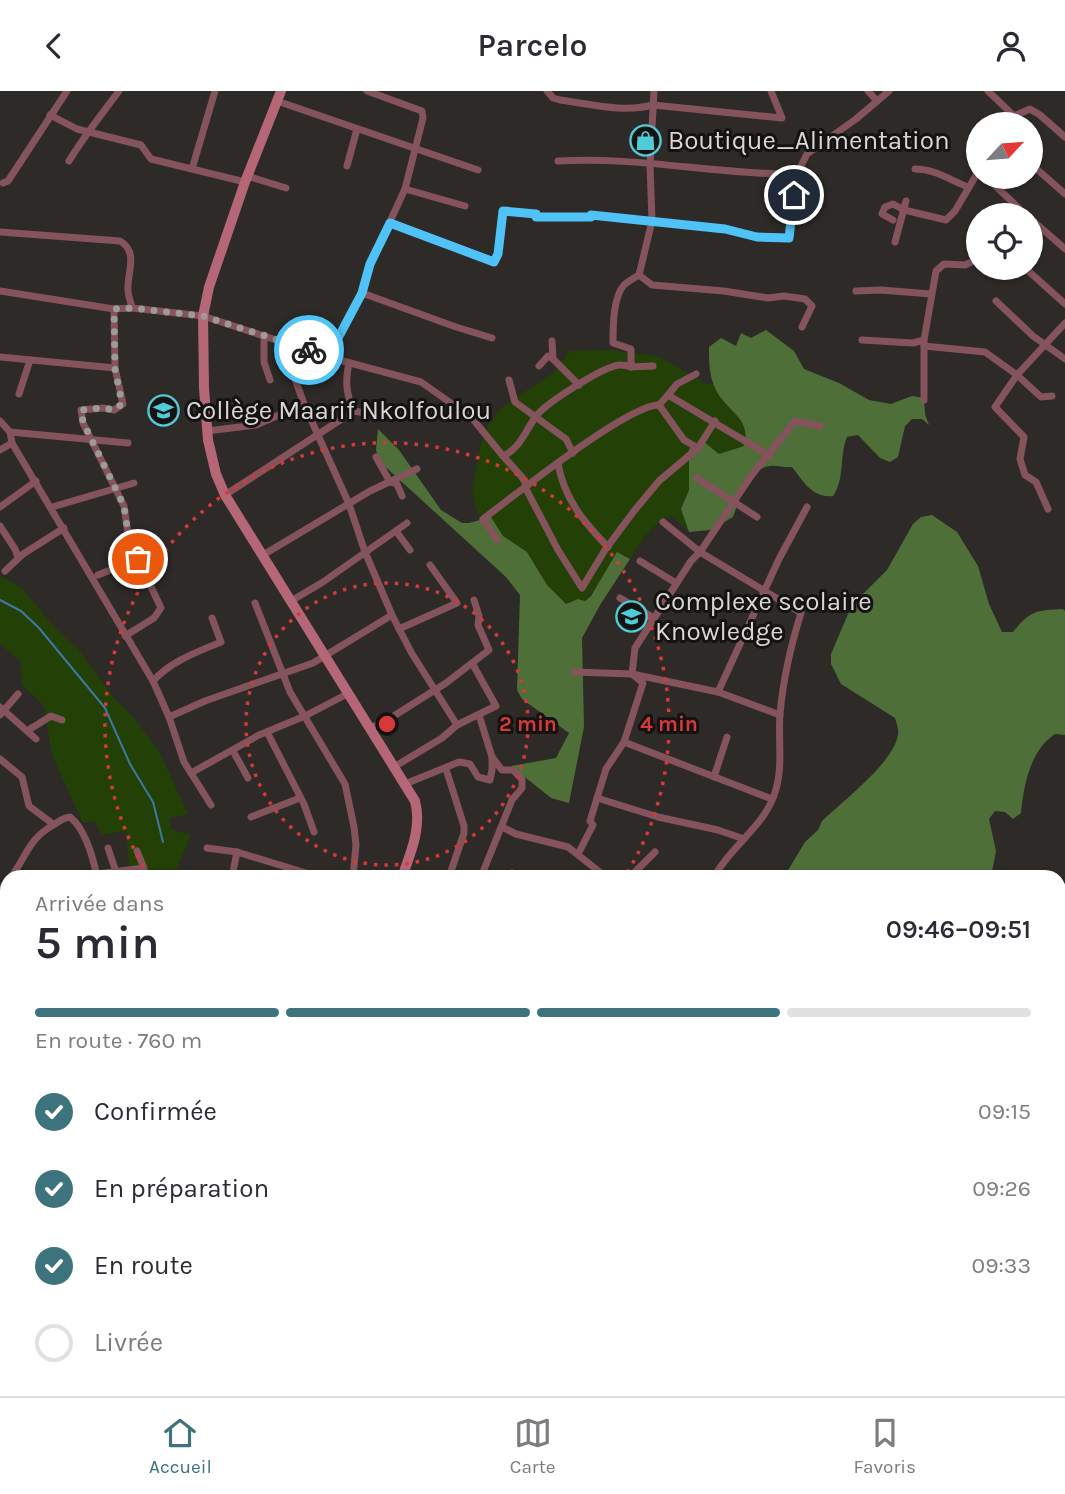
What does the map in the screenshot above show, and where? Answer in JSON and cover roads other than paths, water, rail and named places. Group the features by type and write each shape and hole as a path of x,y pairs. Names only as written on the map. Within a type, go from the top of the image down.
{"street":[{"path":"1,185 8,181 67,91"},
{"path":"69,161 82,139 119,91"},
{"path":"191,169 215,91"},
{"path":"328,357 362,293 370,264 405,189 423,118 422,111 367,91"},
{"path":"547,91 553,98 560,100 618,108 636,110 653,105 782,118 771,91"},
{"path":"631,367 631,349 613,343 613,333 618,300 623,287 639,275 652,221 650,165 654,91"},
{"path":"868,91 877,101"},
{"path":"390,223 494,262 498,254 503,211 536,214 536,217 591,215 725,229 757,237 789,238 797,174 807,155 888,91"},
{"path":"988,91 1011,112"},
{"path":"404,870 418,819 415,801 225,495 210,455 203,316 209,287 246,179 279,96 357,129 478,170"},
{"path":"50,115 77,129 141,145 150,159 286,188"},
{"path":"1043,117 1065,137"},
{"path":"347,166 357,129"},
{"path":"558,161 599,159 766,174 797,174"},
{"path":"915,169 931,169 966,186"},
{"path":"1043,175 1065,194"},
{"path":"405,189 464,206"},
{"path":"893,220 882,215 885,207 893,204 904,210 946,220 955,211 967,189"},
{"path":"998,189 1012,203"},
{"path":"895,242 906,201"},
{"path":"1043,230 1065,250"},
{"path":"0,232 120,241 128,246 131,252 128,292 132,308"},
{"path":"924,400 924,343 936,271 944,264 966,265"},
{"path":"639,275 652,285 768,298 784,296 805,299 811,306 802,327"},
{"path":"1038,280 1065,304"},
{"path":"0,291 114,309 132,308 203,316 328,357 421,382 472,418 522,477 558,549 582,588 608,547 659,481 698,447 715,421"},
{"path":"856,291 931,293"},
{"path":"362,293 492,338"},
{"path":"996,301 1033,336 1065,359"},
{"path":"114,309 115,369 122,404 114,410 81,410 91,440 124,506 129,540 161,608 154,618 125,636"},
{"path":"1048,509 1036,482 1025,475 1020,459 1024,437 995,407 1017,375 1065,323"},
{"path":"264,335 264,362 270,380"},
{"path":"281,340 304,404 349,504 365,552 392,615 434,691 457,725"},
{"path":"862,340 924,343 985,352 1017,375 1041,397 1052,396"},
{"path":"552,341 553,359"},
{"path":"539,366 548,356 579,385"},
{"path":"0,357 115,369"},
{"path":"19,394 30,360"},
{"path":"349,363 345,379 348,398 354,411"},
{"path":"503,456 516,447 537,416 549,404 600,371 620,364 631,367 653,366"},
{"path":"497,540 483,519 620,422 646,408 659,405 677,384 696,374"},
{"path":"509,380 515,403 566,439 573,453"},
{"path":"668,395 770,456"},
{"path":"207,431 256,425 304,404"},
{"path":"659,405 684,440 698,447"},
{"path":"225,495 354,411 376,415"},
{"path":"0,421 9,432 12,443 153,681 184,762 211,805"},
{"path":"632,674 635,648 676,583 751,476 770,456 795,421 820,426"},
{"path":"9,432 128,443"},
{"path":"0,450 12,443"},
{"path":"376,457 390,482 397,484 402,496"},
{"path":"558,464 562,486 581,518 608,547"},
{"path":"263,555 349,504 417,469"},
{"path":"697,478 757,517"},
{"path":"0,507 36,481"},
{"path":"52,507 134,483"},
{"path":"718,692 764,590 807,507"},
{"path":"663,521 700,552 801,613 794,636 780,715 781,744 777,789 761,820 729,854 719,870"},
{"path":"290,601 323,582 407,523"},
{"path":"0,526 18,557"},
{"path":"5,571 18,557 64,528"},
{"path":"396,531 410,550"},
{"path":"98,575 138,559"},
{"path":"640,561 676,583"},
{"path":"400,629 457,603 430,565"},
{"path":"620,598 654,618"},
{"path":"371,728 434,691 489,650 478,625 479,616 474,600"},
{"path":"255,603 290,692 345,784 356,845 354,870"},
{"path":"169,717 205,701 313,663 392,615"},
{"path":"153,681 162,671 195,652 221,642 212,618"},
{"path":"394,767 442,738 457,725 496,706 472,663"},
{"path":"575,672 632,674 718,692 780,715"},
{"path":"578,854 590,835 593,825 590,821 606,769 624,742 643,683 632,674"},
{"path":"191,773 267,732 349,693"},
{"path":"18,694 1,711 36,739"},
{"path":"405,785 459,762 470,764 478,777 490,780 492,757 479,715"},
{"path":"27,731 51,716 62,720"},
{"path":"267,732 314,832"},
{"path":"714,777 727,737"},
{"path":"624,742 772,799"},
{"path":"233,751 248,778"},
{"path":"484,870 512,800 522,788 522,779 513,770 502,770 492,757"},
{"path":"0,759 22,777 29,806 53,824"},
{"path":"446,769 464,826 451,870"},
{"path":"251,817 300,798"},
{"path":"597,799 658,817 718,829 744,839"},
{"path":"15,870 33,839 53,824 70,817 75,821 89,848 96,870"},
{"path":"502,827 516,834 554,842 578,854 597,870"},
{"path":"108,848 115,870"},
{"path":"207,848 237,852 295,870"},
{"path":"130,870 144,868 137,851"},
{"path":"234,870 237,852"},
{"path":"637,870 655,852"}],"waterway":[{"path":"0,600 21,611 39,628 105,708 130,764 153,802 163,842"}],"place":[{"name":"Boutique_Alimentation","path":"645,140"},
{"name":"Collège Maarif Nkolfoulou","path":"163,410"},
{"name":"Complexe scolaire Knowledge","path":"632,616"}]}
